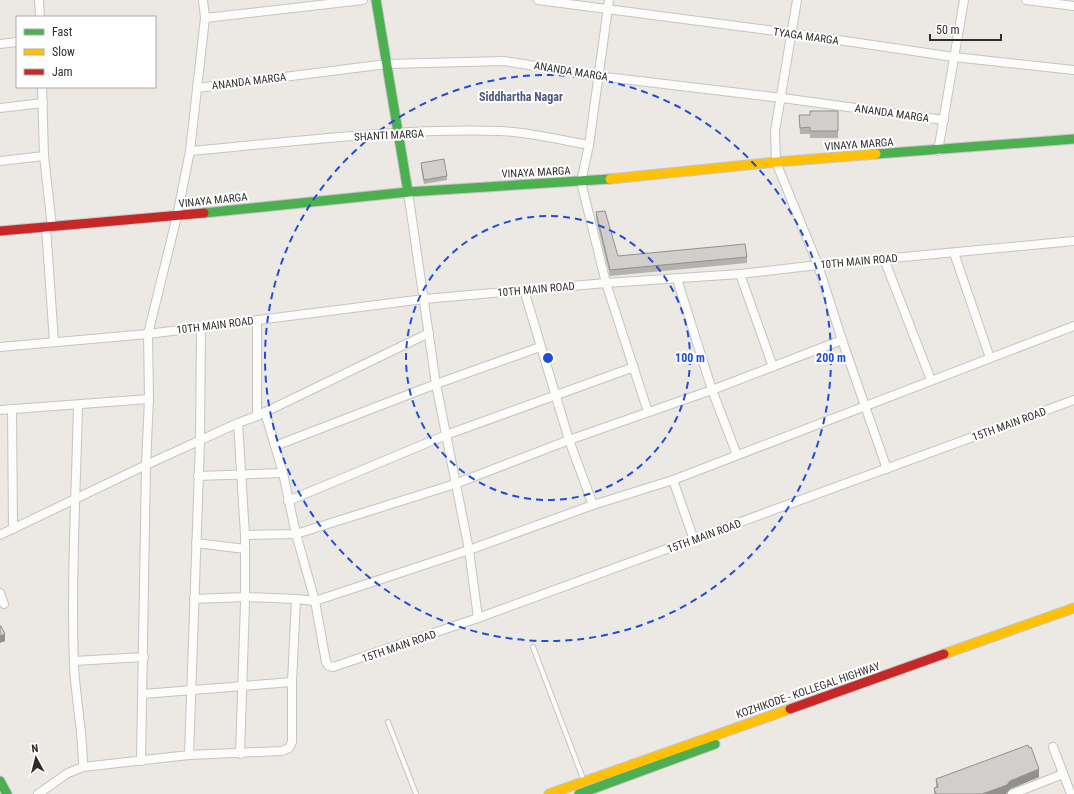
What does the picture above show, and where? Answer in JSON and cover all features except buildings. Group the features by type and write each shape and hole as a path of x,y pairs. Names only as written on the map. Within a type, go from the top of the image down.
{"street":[{"path":"39,0 40,16"},
{"path":"141,762 144,657 146,465 149,399 148,334 177,216 190,151 205,18 203,0"},
{"path":"205,18 363,0"},
{"path":"376,0 408,192 436,384 454,484 469,550 478,618"},
{"name":"TYAGA MARGA","path":"538,0 791,33 954,58 1074,70"},
{"path":"609,0 597,76 589,145 581,182 606,283 648,412"},
{"path":"797,0 782,98 775,131 776,162 818,264 842,340 887,470"},
{"path":"938,151 964,0"},
{"path":"1026,0 1074,6"},
{"path":"1072,0 1074,9"},
{"path":"0,44 16,42"},
{"name":"ANANDA MARGA","path":"197,88 386,64 504,61 597,76 782,98 944,120"},
{"path":"42,88 44,156 54,342"},
{"path":"0,108 43,103"},
{"name":"SHANTI MARGA","path":"190,151 398,133 501,131 589,145"},
{"name":"VINAYA MARGA","path":"0,231 177,216 408,192 581,182 776,162 938,151 1074,139"},
{"path":"0,161 44,156"},
{"name":"10TH MAIN ROAD","path":"0,347 148,334 200,326 424,299 606,283 740,274 818,264 954,253 1074,241"},
{"path":"954,253 990,358"},
{"path":"884,259 931,380"},
{"path":"740,274 773,367"},
{"path":"677,279 712,390 737,455"},
{"path":"524,290 569,440 593,505"},
{"path":"257,320 261,414 275,446 283,473 296,534 315,601"},
{"path":"189,755 200,442 200,326"},
{"path":"194,599 245,597 315,601 469,550 593,505 673,480 1074,326"},
{"path":"0,535 146,465 200,442 238,422 261,414 429,333"},
{"path":"246,536 296,534 454,484 569,440 712,390 842,340"},
{"path":"275,446 436,384 540,347"},
{"path":"288,501 446,435 634,367"},
{"path":"0,410 149,399"},
{"name":"15TH MAIN ROAD","path":"315,601 326,662 329,666 333,667 478,618 887,470 1074,400"},
{"path":"78,405 72,581 74,661 83,767"},
{"path":"12,409 13,529"},
{"path":"238,422 246,536 240,754"},
{"path":"198,476 283,473"},
{"path":"673,480 694,540"},
{"path":"196,543 246,549"},
{"path":"0,593 4,604"},
{"path":"38,794 68,773 83,767 141,762 189,755 282,751 291,746 296,599"},
{"name":"KOZHIKODE - KOLLEGAL HIGHWAY","path":"549,794 1074,609"},
{"path":"580,794 780,720 1074,617"},
{"path":"74,661 144,657"},
{"path":"143,694 292,682"},
{"path":"1053,747 1071,794"},
{"path":"1012,794 1063,774"},
{"path":"0,781 7,794"}],"lane":[{"path":"534,647 584,781"},
{"path":"388,722 416,794"}],"traffic: fast":[{"path":"376,0 408,192"},
{"path":"876,154 1074,139"},
{"path":"204,213 408,192 610,179"},
{"path":"579,794 715,744"},
{"path":"0,781 7,794"}],"traffic: slow":[{"path":"610,179 776,162 876,154"},
{"path":"944,654 1074,608"},
{"path":"549,794 790,709"}],"traffic: jam":[{"path":"0,231 204,213"},
{"path":"790,709 944,654"}],"district":[{"name":"Siddhartha Nagar","path":"521,97"}]}
